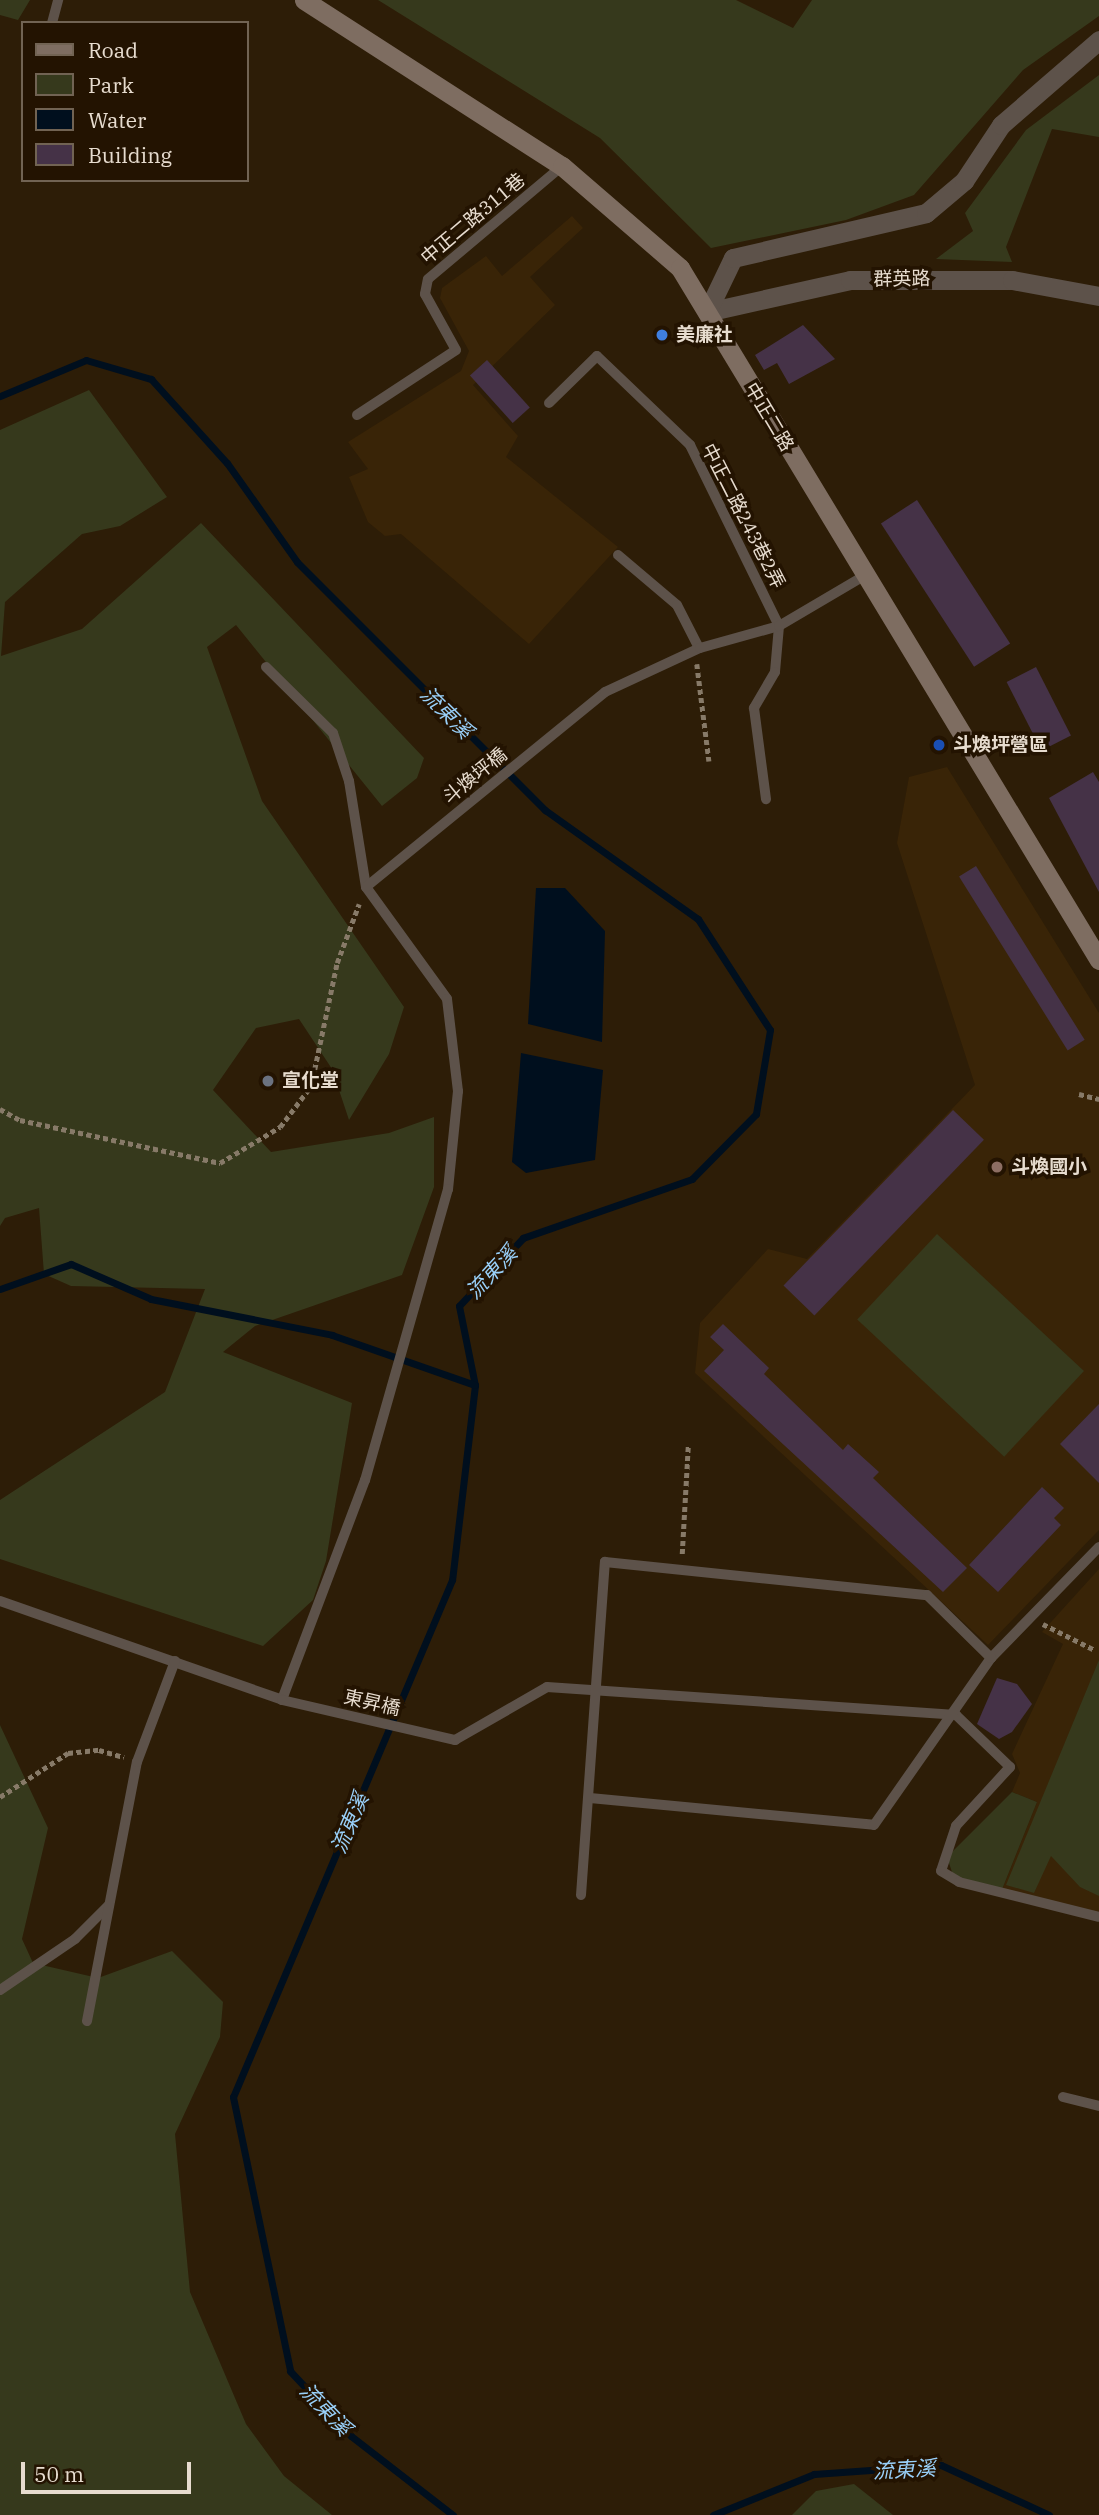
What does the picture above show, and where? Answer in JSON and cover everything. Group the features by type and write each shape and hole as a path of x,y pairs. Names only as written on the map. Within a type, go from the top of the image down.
{"main road":[{"name":"中正二路","path":"304,0 562,166 680,268 864,576 1099,960"}],"street":[{"path":"707,312 733,258 926,213 964,181 1001,125 1099,40"},
{"name":"群英路","path":"707,312 850,281 1012,280 1099,296"}],"lane":[{"path":"53,21 58,0"},
{"name":"中正二路311巷","path":"357,415 456,350 425,294 428,279 562,166"},
{"name":"中正二路243巷2弄","path":"549,403 597,356 690,445 779,626"},
{"path":"618,555 677,605 699,648"},
{"name":"斗煥坪橋","path":"366,887 606,692 699,648 779,626 864,576"},
{"path":"766,799 754,708 775,672 779,626"},
{"path":"266,667 333,733 349,781 366,887 447,999 458,1091 448,1189 365,1480 282,1700"},
{"path":"590,1798 874,1825 956,1715 991,1658 1099,1547"},
{"path":"581,1895 605,1562 927,1595 991,1658"},
{"name":"東昇橋","path":"0,1601 282,1700 455,1740 547,1686 596,1685"},
{"path":"87,2021 137,1762 175,1661"},
{"path":"596,1685 956,1715 1010,1767 956,1826 941,1871 959,1882 1099,1917"},
{"path":"0,1990 75,1939 109,1905"},
{"path":"1063,2097 1099,2106"}],"path":[{"path":"699,648 709,761"},
{"path":"0,1109 20,1120 220,1163 280,1127 311,1086 337,963 366,887"},
{"path":"1079,1094 1099,1099"},
{"path":"682,1569 688,1446"},
{"path":"1047,1626 1095,1650"},
{"path":"0,1797 68,1753 99,1749 137,1762"}],"shaded area":[{"path":"572,216 583,228 530,277 555,305 473,385 518,436 506,457 618,547 529,644 401,534 385,536 368,522 349,477 368,469 348,442 461,371 469,351 440,298 442,288 486,256 502,276"},
{"name":"斗煥國小","path":"947,767 1099,1013 1099,1530 988,1645 695,1373 700,1323 768,1249 807,1259 975,1085 897,843 909,777"},
{"path":"1099,1569 1099,1914 1001,1892 1037,1802 1012,1792 1020,1773 1012,1754 1063,1644 1042,1632"}],"green space":[{"path":"0,0 30,0 18,20 0,15"},
{"path":"378,0 736,0 793,28 812,0 1099,0 1099,16 1023,70 914,195 846,220 711,248 600,138"},
{"path":"1099,75 1099,137 1052,129 1006,247 1012,262 936,259 973,231 965,213 1026,130"},
{"path":"89,390 167,497 120,526 82,534 5,602 1,656 82,629 201,523 424,758 417,778 382,806 236,625 207,647 262,801 404,1007 389,1054 349,1120 332,1069 299,1019 256,1028 213,1090 271,1152 389,1133 434,1117 434,1187 402,1275 255,1326 223,1352 352,1403 326,1561 313,1600 263,1646 0,1559 0,1500 165,1392 205,1289 71,1286 44,1274 39,1208 5,1218 0,1226 0,430"},
{"path":"937,1234 1084,1371 1004,1457 857,1320"},
{"path":"1099,1660 1099,1896 1080,1887 1051,1856 1034,1893 1006,1885"},
{"path":"0,1725 48,1828 22,1939 33,1963 98,1978 172,1951 223,2002 220,2037 175,2134 190,2292 246,2424 284,2476 332,2515 0,2515"},
{"path":"1012,1792 1037,1802 1001,1892 953,1875 947,1857"},
{"path":"854,2484 893,2515 792,2515 816,2491"}],"water":[{"path":"536,888 565,888 605,931 602,1042 528,1024"},
{"path":"521,1053 603,1070 595,1160 526,1173 512,1162"}],"building":[{"path":"803,325 835,359 789,384 777,363 764,370 755,355"},
{"path":"487,360 530,408 513,423 470,375"},
{"path":"917,500 1010,643 974,667 881,523"},
{"path":"1036,667 1071,736 1042,751 1007,682"},
{"path":"1093,772 1099,782 1099,892 1049,798"},
{"path":"976,866 1085,1040 1068,1050 959,877"},
{"path":"953,1110 984,1140 814,1315 784,1286"},
{"path":"723,1324 769,1368 764,1374 843,1450 848,1444 879,1472 873,1478 967,1568 943,1592 704,1371 724,1350 710,1337"},
{"path":"1099,1404 1099,1483 1060,1444"},
{"path":"1042,1487 1064,1508 1054,1518 1061,1525 998,1592 969,1565"},
{"path":"997,1678 1017,1684 1032,1704 1012,1732 999,1739 977,1724"}],"waterway":[{"name":"流東溪","path":"0,396 86,360 151,379 227,463 297,562 545,810 698,919 770,1030 756,1114 692,1179 523,1238 459,1306 475,1385 452,1580 233,2097 290,2371 351,2436 453,2515"},
{"path":"0,1289 71,1264 151,1299 332,1335 475,1385"},
{"name":"流東溪","path":"713,2515 814,2474 941,2465 1049,2515"}],"place":[{"name":"美廉社","path":"662,335"},
{"name":"斗煥坪營區","path":"939,745"},
{"name":"宣化堂","path":"268,1081"},
{"name":"斗煥國小","path":"997,1167"}]}
